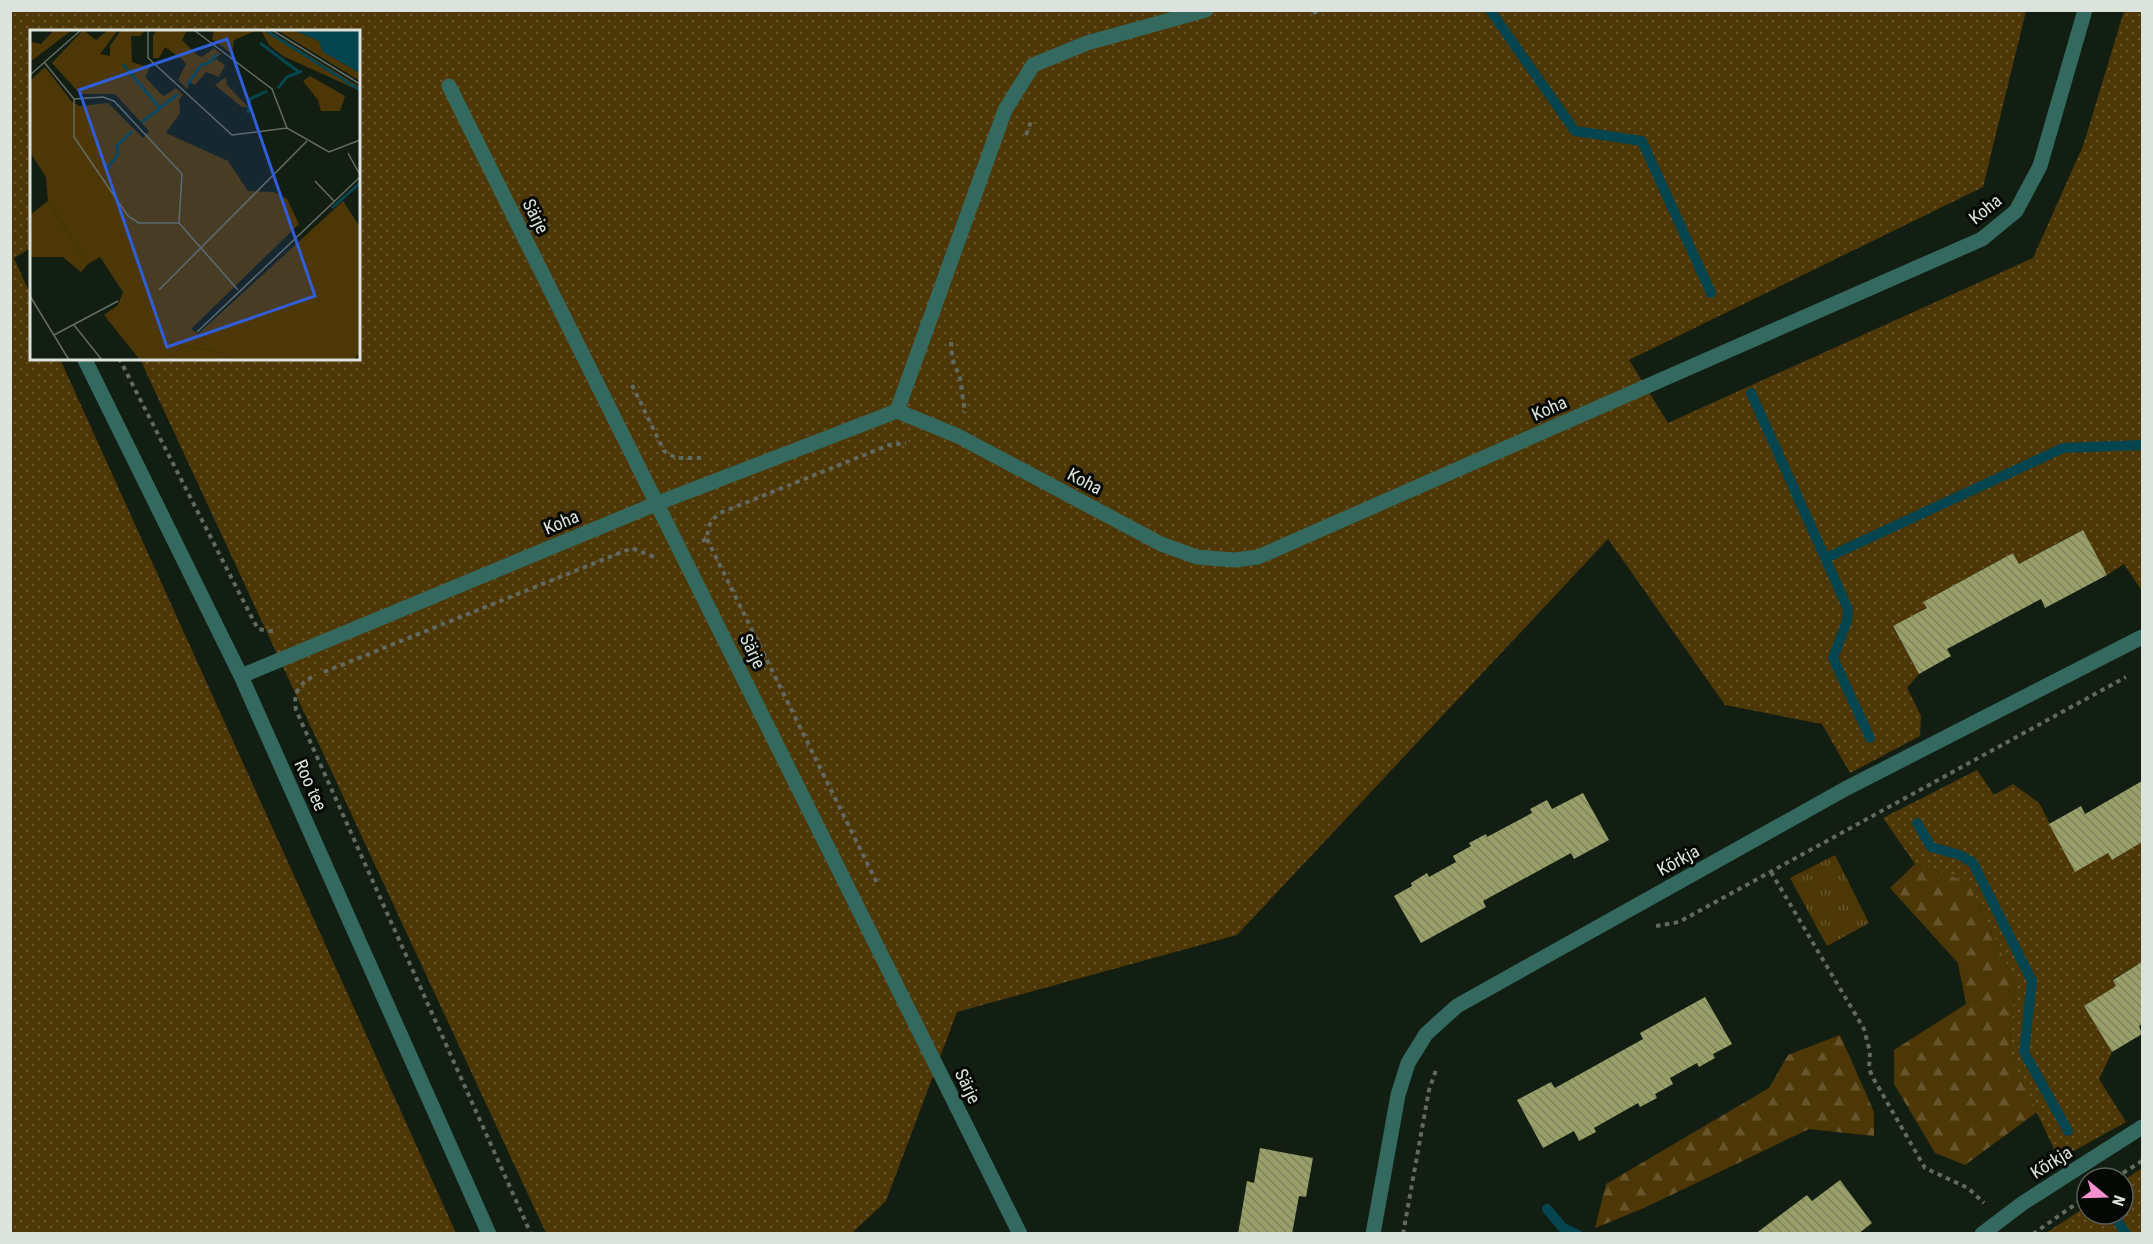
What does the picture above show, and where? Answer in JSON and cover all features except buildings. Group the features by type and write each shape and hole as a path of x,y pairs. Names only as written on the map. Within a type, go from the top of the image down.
{"street":[{"path":"897,411 1005,110 1033,65 1087,43 1206,10"},
{"name":"Koha","path":"242,676 658,503 897,411 958,436 1161,544 1197,557 1234,560 1258,557 1982,239 2016,211 2040,166 2085,10"},
{"name":"Särje","path":"449,86 1020,1233"},
{"name":"Roo tee","path":"85,360 242,676 489,1233"},
{"name":"Kõrkja","path":"1373,1233 1398,1095 1408,1063 1426,1034 1457,1006 1845,789 2142,638"},
{"name":"Kõrkja","path":"1982,1233 2023,1203 2142,1127"}],"path":[{"path":"1313,13 1323,10"},
{"path":"1024,140 1032,118"},
{"path":"954,333 950,344 952,358 960,378 966,412 958,436"},
{"path":"120,360 258,628 288,633 310,678"},
{"path":"632,385 664,452 676,458 698,457 709,462 728,510"},
{"path":"531,1233 296,710 294,699 300,685 310,678 632,548 657,558 666,558 682,552 707,538 711,520 720,513 890,446 913,444"},
{"path":"1646,928 1679,922 2132,674"},
{"path":"1771,872 1864,1029 1870,1052 1869,1068 1872,1076 1925,1168 1968,1188 1981,1199 1999,1221"},
{"path":"1403,1233 1429,1090 1437,1068"},
{"path":"2033,1233 2075,1204"}],"green space":[{"path":"10,11 2026,11 1983,187 1629,360 1668,423 2033,258 2083,146 2124,11 2142,11 2142,591 2124,564 2107,575 2082,530 2019,564 2013,553 1923,602 1927,608 1893,627 1919,674 1907,688 1921,716 1920,736 1850,773 1822,724 1725,705 1608,539 1237,935 957,1012 886,1201 852,1233 546,1233 140,360 360,360 360,30 30,30 30,249 14,258 30,294 30,360 60,360 456,1233 11,1233"},
{"path":"1977,770 1994,795 2013,784 2039,803 2075,871 2108,853 2112,860 2142,842 2142,962 2113,979 2116,986 2084,1006 2112,1052 2099,1079 2126,1122 2059,1159 2009,1055 2015,982 1968,882 1915,864 1883,818"},
{"path":"1835,855 1869,923 1827,946 1790,878"},
{"path":"1915,864 1968,882 2015,982 2009,1055 2037,1112 1965,1165 1935,1153 1894,1084 1894,1050 1966,1004 1958,963 1890,888"},
{"path":"1840,1035 1874,1112 1874,1136 1809,1129 1644,1208 1595,1228 1606,1184 1769,1088 1788,1055"},
{"path":"2142,1168 2142,1233 2046,1233 2075,1214 2075,1226 2135,1226 2135,1173"}],"waterway":[{"path":"1490,10 1575,131 1642,141 1711,293"},
{"path":"1751,393 1848,609 1847,621 1833,658 1870,738"},
{"path":"1826,558 2063,448 2142,445"},
{"path":"1917,823 1931,847 1960,855 1973,863 2032,981 2024,1052 2068,1131"},
{"path":"1547,1209 1563,1228 1577,1234"},
{"path":"2121,1226 2126,1234"}]}
